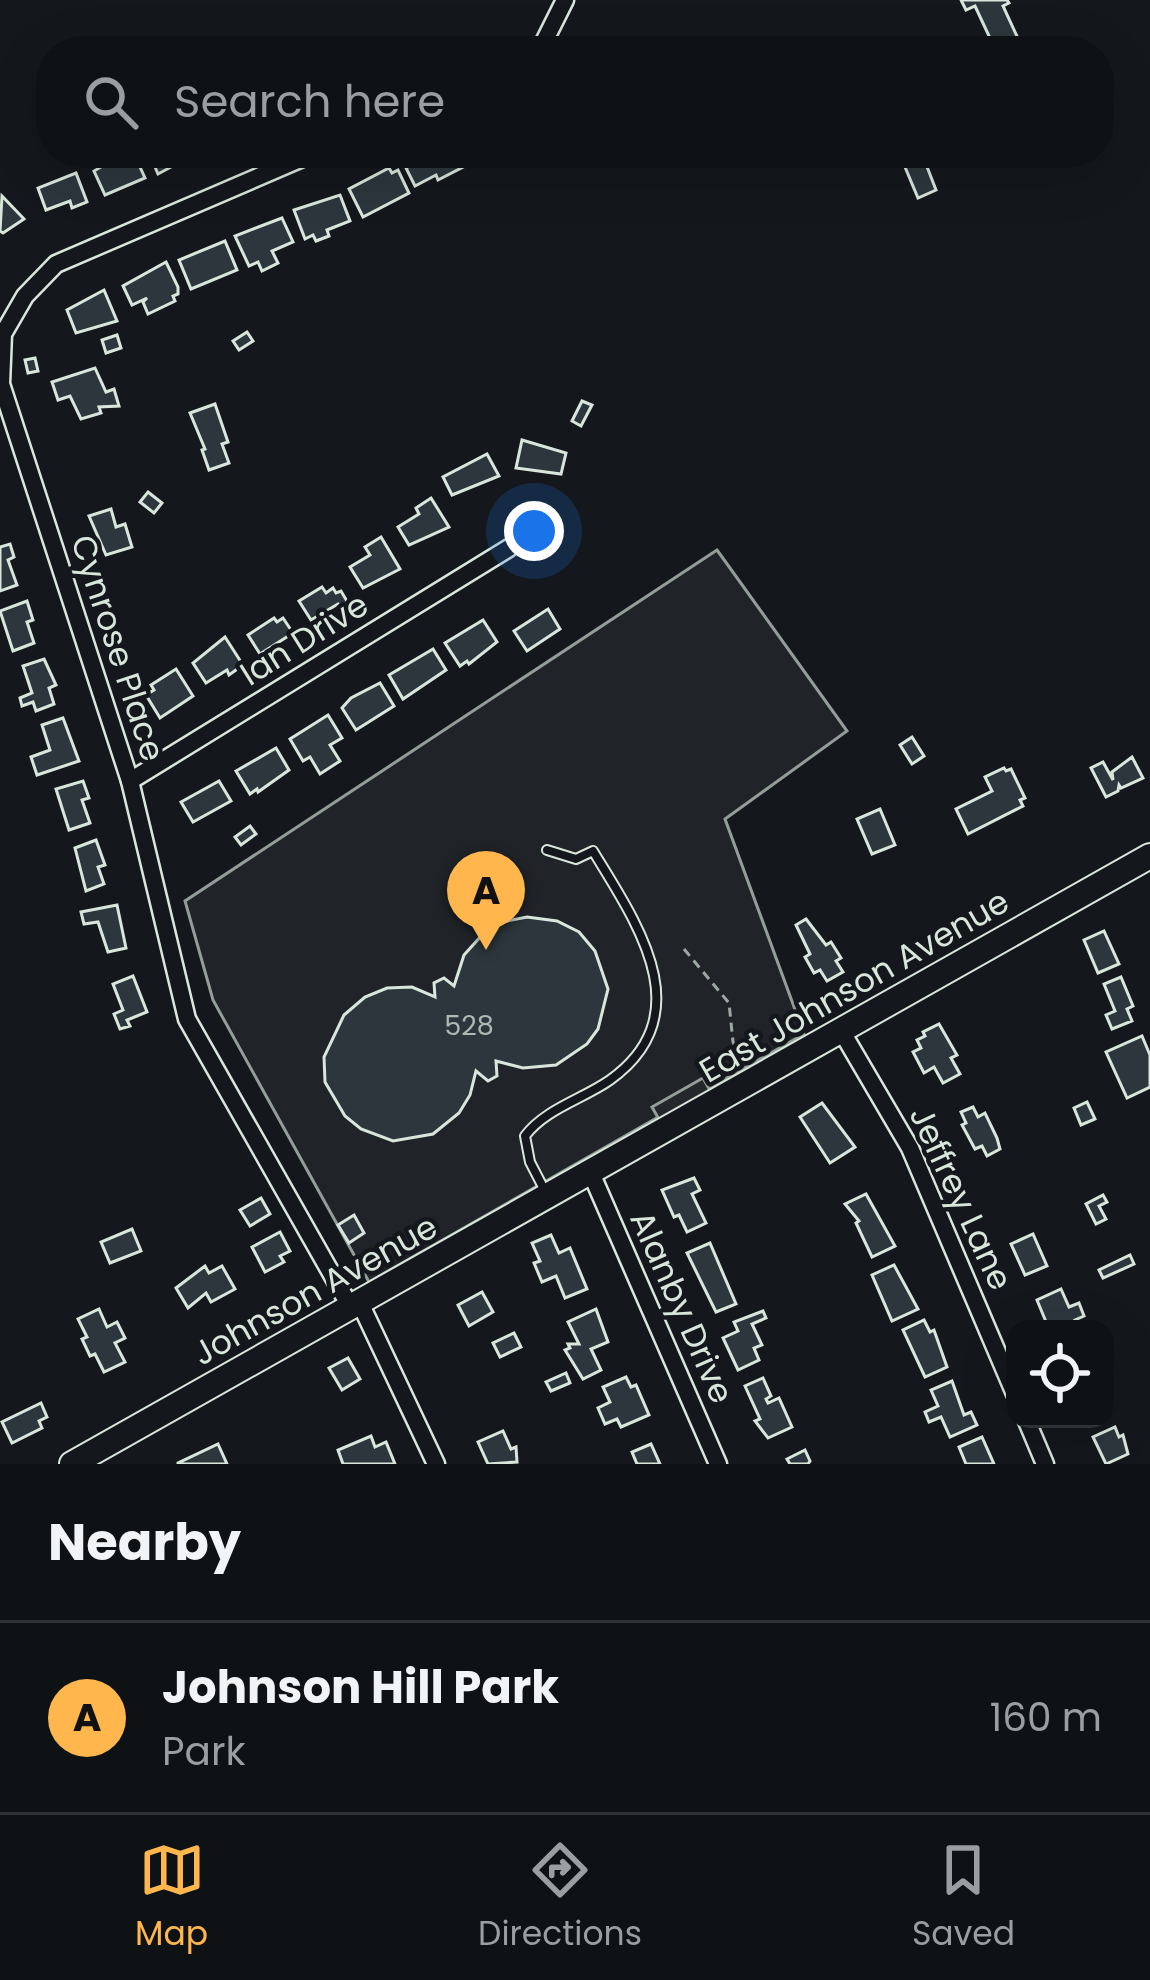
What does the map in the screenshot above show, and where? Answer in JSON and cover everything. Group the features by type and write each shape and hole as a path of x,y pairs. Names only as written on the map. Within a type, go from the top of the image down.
{"street":[{"path":"547,36 566,0"},
{"name":"Cynrose Place","path":"279,168 56,264 25,296 3,334 1,384 130,781 187,1018 356,1306 436,1464"},
{"path":"0,454 22,449"},
{"name":"Ian Drive","path":"130,781 508,548"},
{"name":"East Johnson Avenue","path":"591,1173 1148,864"},
{"name":"Jeffrey Lane","path":"842,1032 910,1148 1006,1373"},
{"name":"Johnson Avenue","path":"72,1464 591,1173"},
{"name":"Alanby Drive","path":"591,1173 718,1464"},
{"path":"1030,1428 1045,1464"}],"lane":[{"path":"547,850 576,859 593,851 650,950 657,979 654,1017 638,1053 616,1076 543,1118 525,1136 530,1162 548,1197"}],"path":[{"path":"684,949 728,1003 734,1042 755,1082"}],"shaded area":[{"path":"717,550 847,731 725,819 804,1034 369,1282 213,1000 185,901"},
{"path":"703,1078 712,1094 661,1123 652,1107"}],"building":[{"path":"961,0 1007,0 1003,6 1017,36 989,36 975,6 966,10"},
{"path":"140,168 145,178 105,195 94,171"},
{"path":"389,168 392,173 398,170 409,193 363,217 349,189"},
{"path":"406,168 461,168 438,180 436,175 415,186"},
{"path":"905,168 927,168 936,190 918,198"},
{"path":"76,173 87,202 72,208 70,201 46,210 38,188"},
{"path":"340,195 350,221 327,230 329,236 305,239 294,210"},
{"path":"2,196 24,219 3,233 0,231"},
{"path":"282,218 293,242 272,251 278,263 262,271 258,262 249,266 235,236"},
{"path":"225,241 237,270 191,289 179,260"},
{"path":"166,262 178,294 173,296 175,301 148,314 143,302 147,298 132,305 123,286"},
{"path":"104,290 117,321 76,333 67,310"},
{"path":"247,332 253,341 239,350 233,341"},
{"path":"117,335 121,348 106,353 102,340"},
{"path":"35,358 38,371 28,373 25,360"},
{"path":"95,368 106,392 114,389 119,406 99,407 101,413 81,419 70,396 58,400 52,382"},
{"path":"582,401 592,405 581,426 572,421"},
{"path":"215,404 228,442 222,444 229,463 209,470 190,413"},
{"path":"522,440 566,453 561,474 516,468"},
{"path":"487,454 499,476 452,495 443,477"},
{"path":"148,492 162,503 154,513 140,502"},
{"path":"431,498 449,527 409,545 398,527 419,514 416,508"},
{"path":"111,509 116,527 125,524 132,547 106,555 89,516"},
{"path":"381,537 400,569 363,588 350,567 370,555 365,547"},
{"path":"10,544 14,557 8,560 17,585 0,591 0,547"},
{"path":"322,587 326,593 333,588 336,593 341,591 354,613 347,618 338,604 311,620 299,601"},
{"path":"27,601 34,643 13,651 0,611"},
{"path":"548,609 560,629 527,651 514,631"},
{"path":"274,618 277,622 283,618 293,633 260,654 248,635"},
{"path":"483,620 497,642 460,666 445,643"},
{"path":"225,637 243,665 206,683 193,663"},
{"path":"433,649 446,670 403,699 389,675"},
{"path":"44,659 56,685 49,688 54,704 36,711 33,702 22,706 20,698 32,693 23,666"},
{"path":"176,669 193,696 160,718 146,695 154,690 151,685"},
{"path":"380,683 394,706 356,730 342,708"},
{"path":"328,715 342,738 330,745 340,761 320,774 310,757 303,761 290,739"},
{"path":"63,718 79,761 37,775 31,757 50,750 42,725"},
{"path":"912,737 924,756 912,764 900,745"},
{"path":"276,748 289,770 250,794 236,771"},
{"path":"1132,757 1143,778 1119,785 1118,791 1106,797 1091,768 1103,762 1113,780 1112,772"},
{"path":"1011,769 1025,798 1020,800 1023,806 968,834 956,809 992,791 985,777"},
{"path":"83,781 89,798 82,800 90,823 69,830 56,789"},
{"path":"219,781 231,801 193,822 181,802"},
{"path":"880,809 895,845 872,854 857,819"},
{"path":"250,826 256,834 241,845 235,837"},
{"path":"96,840 105,865 98,867 104,884 86,891 75,848"},
{"path":"117,905 126,948 108,952 98,922 84,924 81,912"},
{"path":"527,917 557,921 579,932 595,951 608,989 598,1029 587,1044 556,1065 523,1068 496,1061 497,1076 488,1081 476,1071 459,1113 433,1134 393,1141 361,1129 345,1116 325,1082 324,1057 344,1015 365,997 387,988 412,987 435,997 434,983 444,978 454,986 464,955 483,934 502,922"},
{"path":"806,919 841,958 836,961 843,972 827,981 820,970 814,973 805,957 810,954 796,925"},
{"path":"1104,931 1119,964 1098,973 1084,940"},
{"path":"133,976 147,1012 127,1020 130,1026 120,1029 114,1014 123,1010 113,984"},
{"path":"1121,977 1133,1006 1127,1009 1132,1021 1112,1029 1106,1015 1115,1011 1104,984"},
{"path":"939,1024 957,1055 951,1058 960,1074 943,1083 934,1067 924,1073 913,1052 921,1048 917,1040 925,1036 923,1032"},
{"path":"1142,1036 1150,1055 1150,1087 1127,1098 1106,1052"},
{"path":"1087,1102 1095,1119 1081,1125 1074,1108"},
{"path":"822,1103 855,1147 830,1163 800,1117"},
{"path":"973,1107 978,1117 985,1113 997,1138 1000,1149 987,1156 982,1146 975,1149 962,1125 966,1123 961,1112"},
{"path":"694,1178 700,1190 692,1194 706,1223 687,1232 662,1190"},
{"path":"866,1194 895,1246 872,1257 859,1221 845,1204"},
{"path":"1103,1195 1107,1202 1099,1206 1106,1219 1096,1224 1086,1204"},
{"path":"261,1198 270,1214 250,1226 240,1210"},
{"path":"354,1215 364,1233 349,1243 338,1225"},
{"path":"132,1229 141,1251 110,1263 101,1242"},
{"path":"280,1232 290,1251 280,1256 284,1262 265,1272 252,1247"},
{"path":"1033,1234 1047,1266 1025,1275 1011,1244"},
{"path":"551,1235 559,1253 570,1248 587,1289 565,1298 556,1276 542,1282 532,1243"},
{"path":"710,1243 736,1304 716,1312 687,1253"},
{"path":"1130,1255 1134,1264 1103,1278 1099,1270"},
{"path":"894,1265 918,1309 892,1321 872,1275"},
{"path":"205,1266 209,1273 222,1266 235,1289 211,1302 206,1293 188,1308 176,1288"},
{"path":"1061,1289 1069,1307 1079,1303 1084,1316 1045,1320 1037,1300"},
{"path":"482,1292 493,1312 469,1326 458,1305"},
{"path":"99,1309 107,1327 117,1322 125,1338 115,1343 125,1362 104,1372 95,1354 90,1356 78,1319"},
{"path":"596,1309 608,1342 591,1349 601,1370 583,1379 565,1350 568,1344 579,1344 568,1322"},
{"path":"763,1311 766,1318 752,1324 762,1345 754,1348 759,1360 738,1370 723,1338 738,1331 734,1322"},
{"path":"924,1320 930,1332 934,1330 947,1367 925,1377 903,1330"},
{"path":"514,1333 521,1347 500,1357 493,1343"},
{"path":"348,1358 360,1379 342,1390 329,1368"},
{"path":"566,1373 570,1383 551,1391 546,1382"},
{"path":"626,1377 631,1387 636,1385 649,1415 621,1427 617,1419 605,1424 598,1408 610,1402 603,1387"},
{"path":"763,1378 771,1396 768,1403 779,1398 792,1427 768,1438 755,1421 760,1419 745,1386"},
{"path":"952,1381 964,1415 971,1412 977,1425 950,1437 941,1417 929,1422 925,1412 938,1406 931,1390"},
{"path":"41,1403 47,1417 39,1421 42,1428 12,1443 2,1422"},
{"path":"1114,1427 1119,1437 1123,1435 1128,1454 1106,1464 1093,1437"},
{"path":"503,1431 511,1449 516,1447 517,1462 488,1464 478,1442"},
{"path":"371,1436 375,1447 386,1442 395,1464 343,1464 338,1450"},
{"path":"982,1437 994,1464 966,1464 959,1447"},
{"path":"218,1444 227,1464 178,1464 178,1463"},
{"path":"651,1444 660,1464 637,1464 632,1452"},
{"path":"805,1450 808,1464 790,1464 787,1459"}],"place":[{"name":"Johnson Hill Park","path":"486,950"}]}
